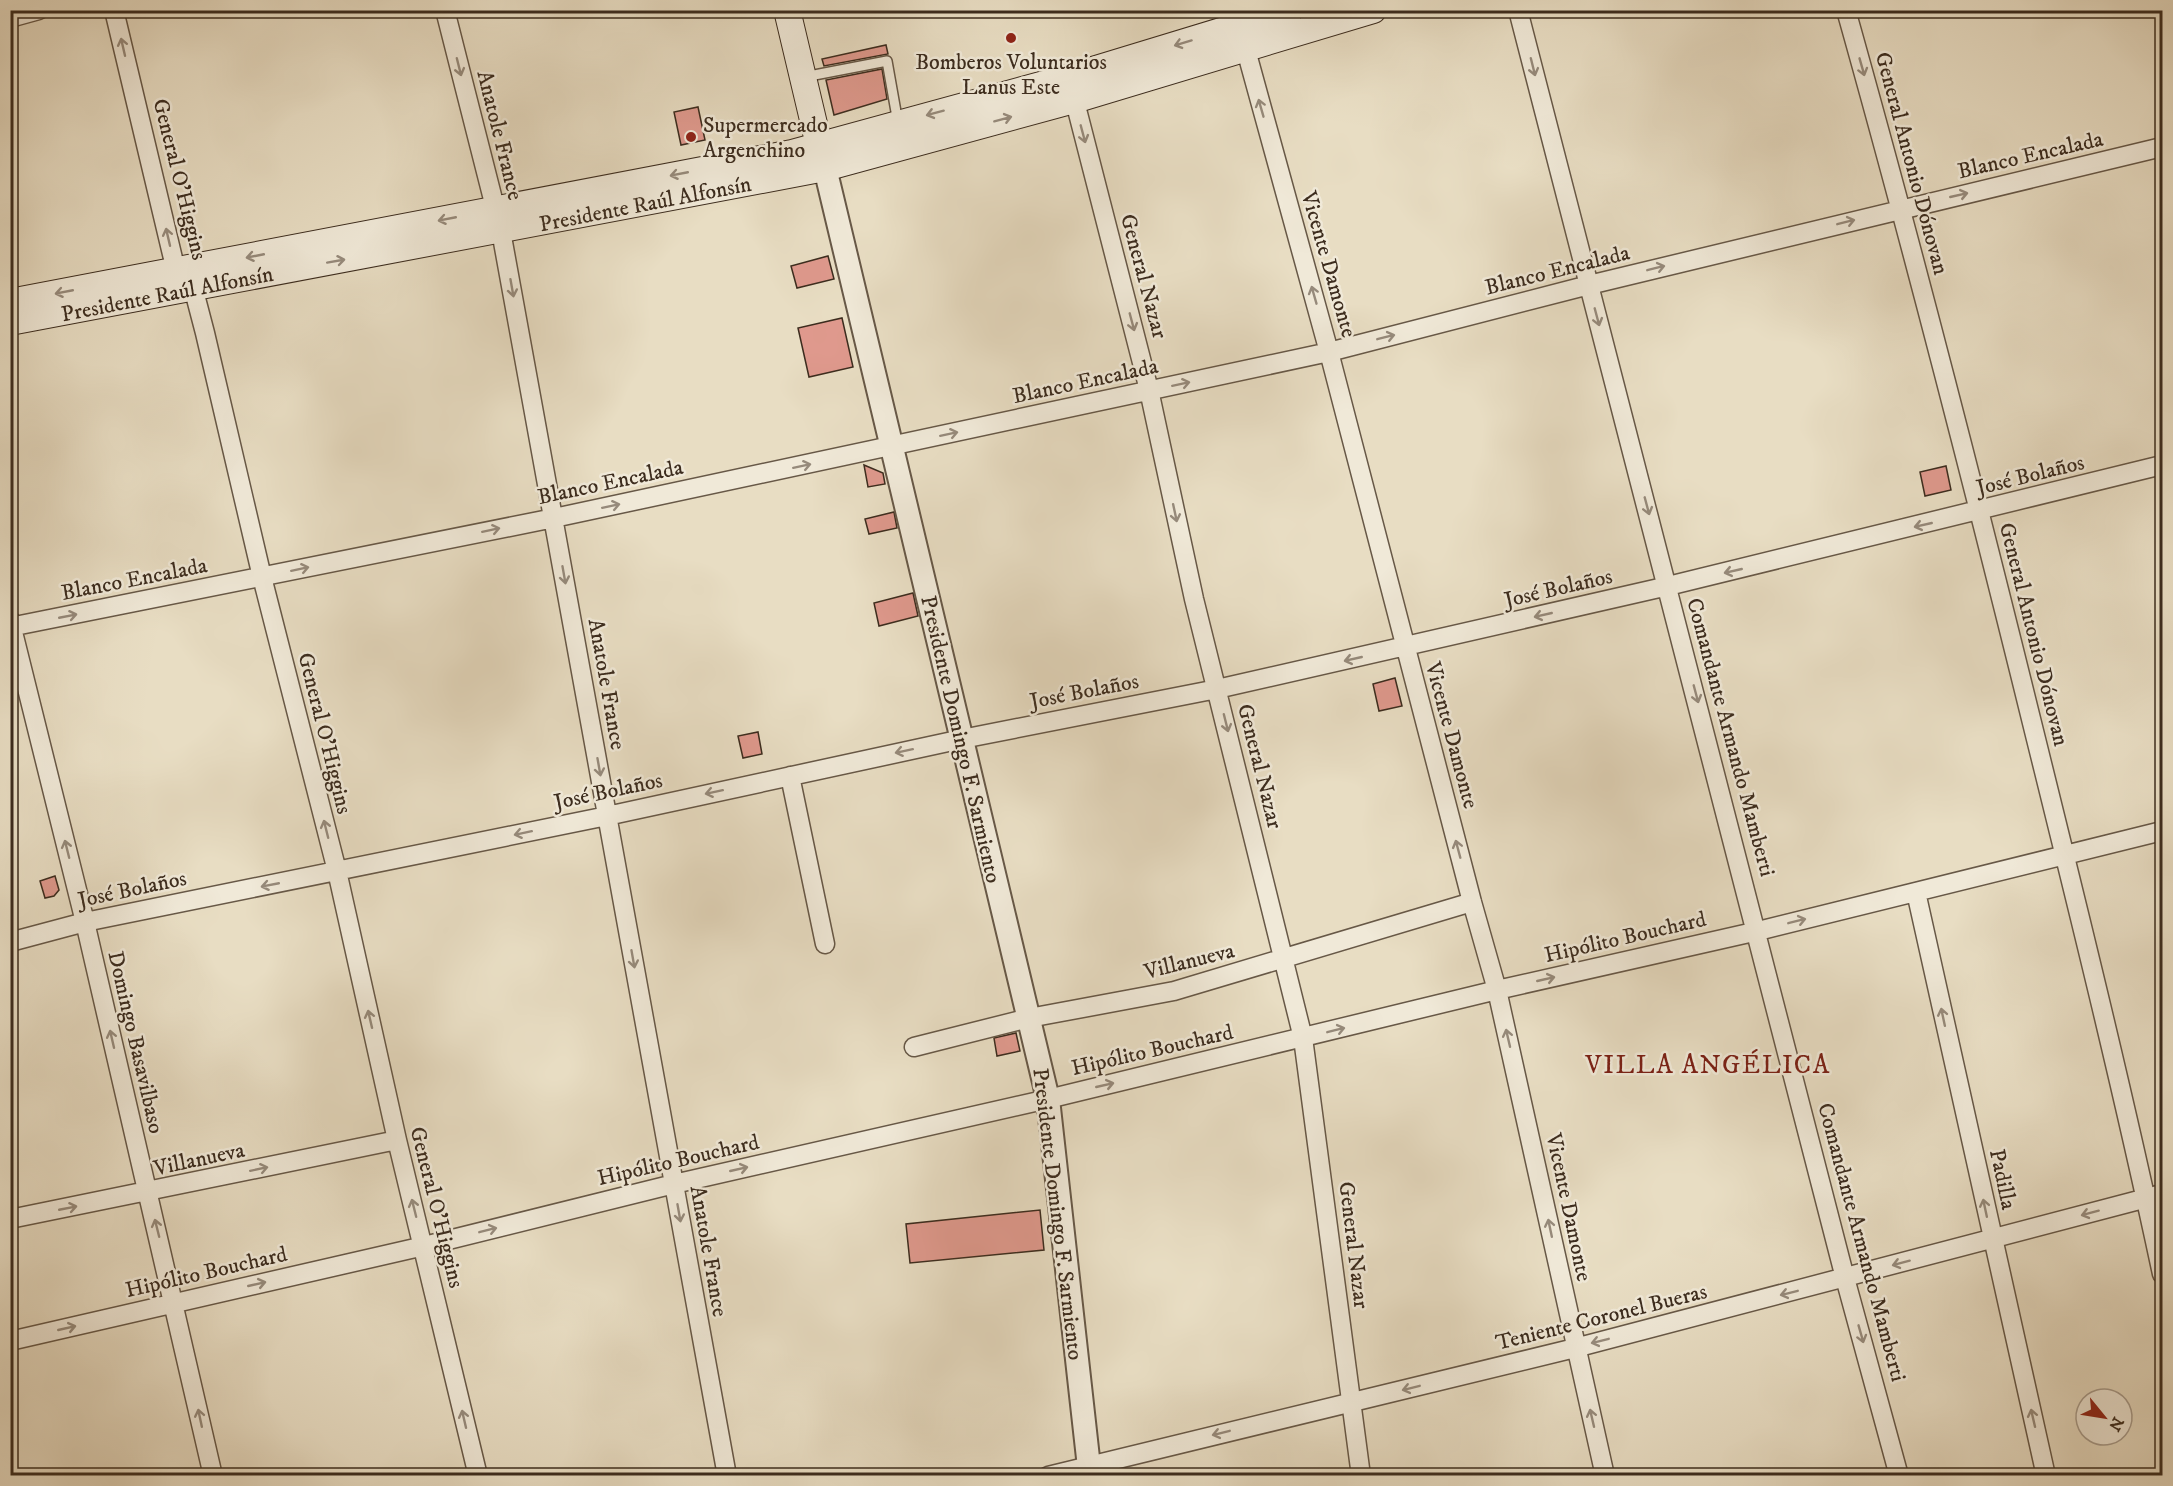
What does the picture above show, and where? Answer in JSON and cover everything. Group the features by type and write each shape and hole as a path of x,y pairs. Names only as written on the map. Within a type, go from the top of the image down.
{"main road":[{"name":"Presidente Domingo F. Sarmiento","path":"787,10 822,157"},
{"name":"Presidente Raúl Alfonsín","path":"10,322 185,279 822,157 1072,88 1290,10"},
{"name":"Presidente Raúl Alfonsín","path":"1240,28 1373,10"},
{"name":"Presidente Raúl Alfonsín","path":"822,157 898,123 1072,88"},
{"name":"Presidente Raúl Alfonsín","path":"10,302 185,279"}],"street":[{"path":"10,18 39,10"},
{"name":"General O'Higgins","path":"114,10 337,872 397,1140 478,1476"},
{"name":"Anatole France","path":"445,10 498,220 727,1476"},
{"name":"Comandante Armando Mamberti","path":"1518,10 1758,931 1845,1278 1899,1476"},
{"name":"General Antonio Dónovan","path":"1846,10 1902,208 2064,854 2154,1196 2163,1274"},
{"name":"Vicente Damonte","path":"1240,28 1329,352 1497,990 1605,1476"},
{"name":"General Nazar","path":"1072,88 1149,390 1194,599 1303,1038 1361,1476"},
{"name":"Blanco Encalada","path":"11,625 554,518 1329,352 1902,208 2163,147"},
{"name":"Presidente Domingo F. Sarmiento","path":"822,157 1048,1099 1090,1470"},
{"name":"José Bolaños","path":"10,942 85,922 607,816 962,739 1217,689 1668,586 1980,512 2163,465"},
{"name":"Domingo Basavilbaso","path":"11,625 85,922 175,1302 213,1476"},
{"path":"790,776 825,944"},
{"name":"Hipólito Bouchard","path":"10,1341 424,1246 674,1184 1048,1099 1497,990 1758,931 2163,831"},
{"name":"Padilla","path":"1916,892 2046,1476"},
{"name":"Villanueva","path":"914,1047 1029,1018 1174,991 1285,960 1472,902"},
{"name":"Villanueva","path":"10,1219 148,1193 397,1140"},
{"name":"Teniente Coronel Bueras","path":"1048,1476 1090,1470 1351,1402 1575,1348 2154,1196"}],"lane":[{"path":"804,77 887,61 898,123"}],"building":[{"path":"886,45 888,54 824,66 822,59"},
{"path":"882,69 887,99 834,115 826,80"},
{"path":"698,107 705,140 681,145 674,112"},
{"path":"828,256 834,279 797,288 791,266"},
{"path":"842,318 853,367 809,377 798,328"},
{"path":"864,465 883,473 885,484 868,487"},
{"path":"1946,466 1951,490 1925,496 1920,472"},
{"path":"894,512 897,528 869,534 865,519"},
{"path":"913,593 918,616 879,626 874,603"},
{"path":"1395,678 1402,706 1379,711 1373,684"},
{"path":"758,732 762,754 743,758 738,736"},
{"path":"55,876 59,890 54,896 45,898 40,881"},
{"path":"1016,1033 1020,1051 997,1056 994,1038"},
{"path":"1040,1210 1044,1250 910,1263 906,1224"}],"place":[{"name":"Bomberos Voluntarios Lanus Este","path":"1011,38"},
{"name":"Supermercado Argenchino","path":"691,137"}],"district":[{"name":"VILLA ANGÉLICA","path":"1708,1064"}]}
